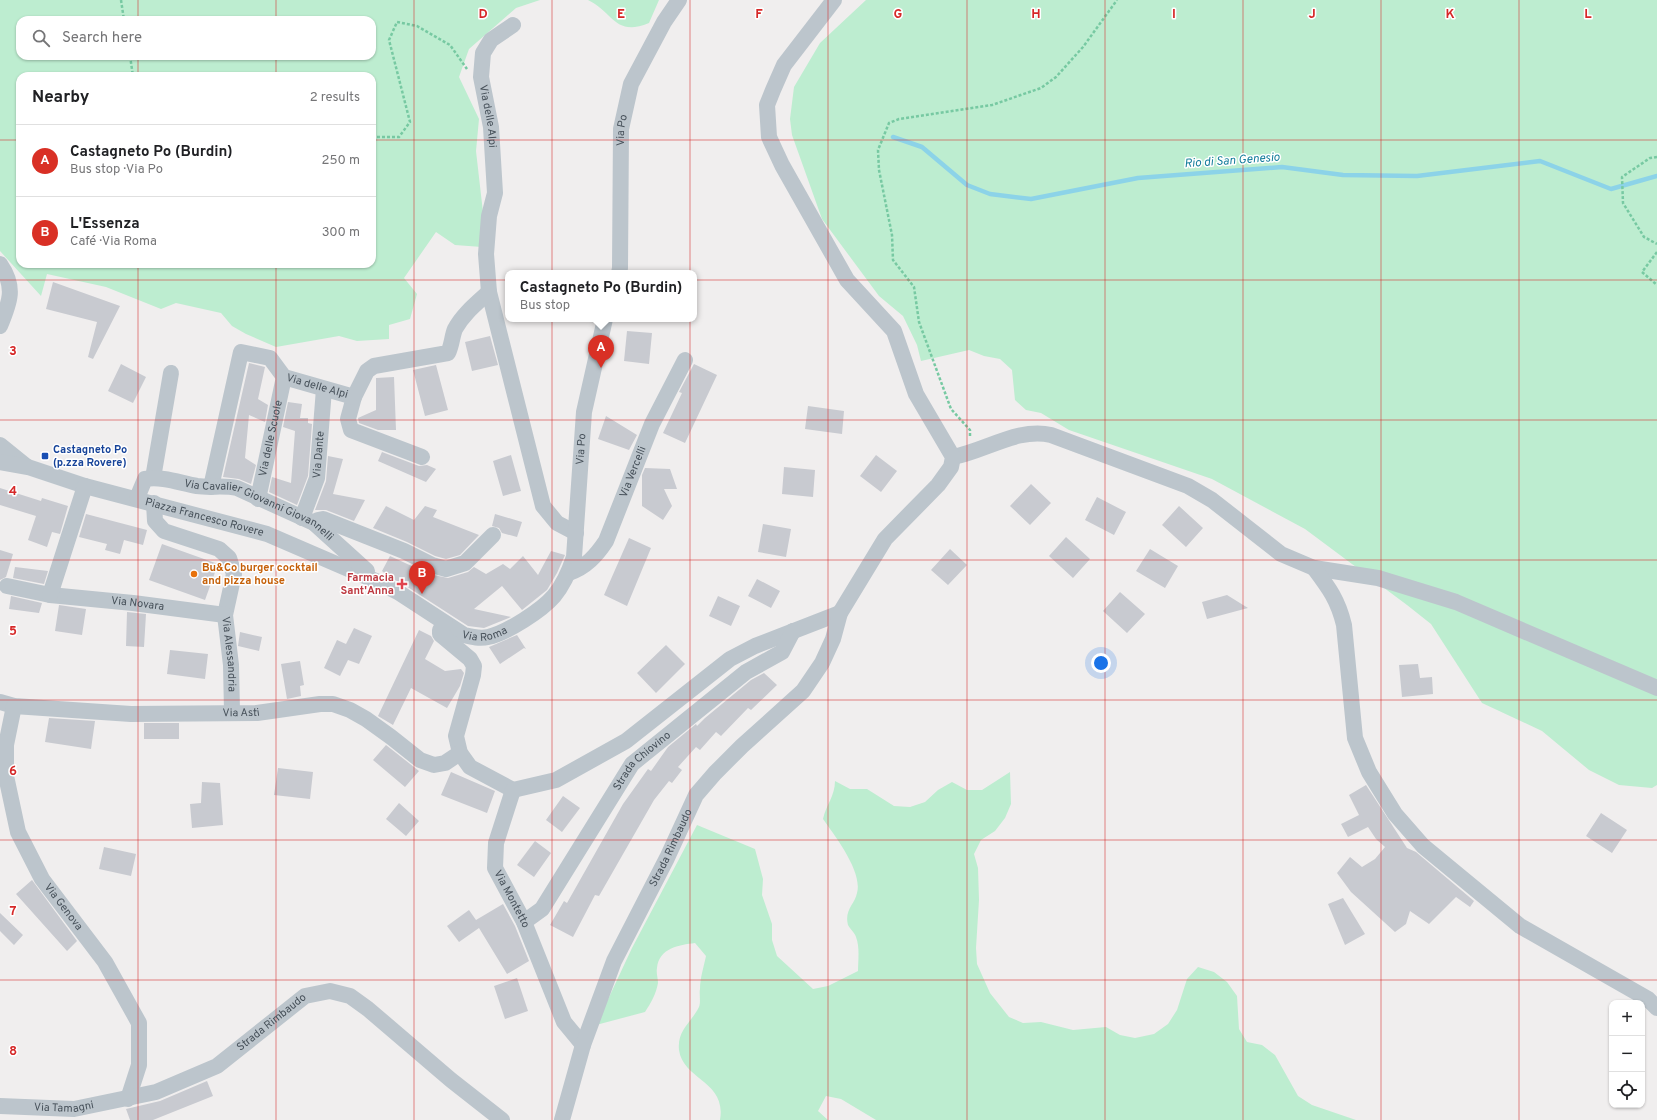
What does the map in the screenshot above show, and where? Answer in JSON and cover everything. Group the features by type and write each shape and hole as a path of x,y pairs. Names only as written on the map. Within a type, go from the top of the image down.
{"street":[{"name":"Via Po","path":"620,270 621,129 629,92 631,84 664,22 679,0"},
{"path":"834,0 784,65 767,105 769,137 782,165 847,280 894,331 916,394 960,456 1020,436 1042,433 1052,435 1188,486 1212,500 1281,554 1314,568 1378,578 1456,602 1657,688"},
{"name":"Via delle Alpi","path":"513,25 491,40 483,53 481,77 491,127 495,193 489,216 486,254 490,292 543,506 557,523 576,533"},
{"path":"0,264 8,275 11,294 0,326"},
{"name":"Via delle Alpi","path":"211,487 241,352 270,358 284,377 354,397 367,371 374,366 448,352 452,344 455,330 466,314 490,292"},
{"name":"Via Po","path":"574,557 584,412 604,322"},
{"name":"Via Vercelli","path":"569,573 580,570 597,555 606,540 652,424 685,360"},
{"path":"137,498 145,479 152,478 171,373"},
{"name":"Via delle Scuole","path":"258,499 284,377"},
{"name":"Via Dante","path":"308,520 317,478 324,389"},
{"path":"354,397 348,418 350,430 422,458"},
{"name":"Piazza Francesco Rovere","path":"0,445 28,467"},
{"name":"Strada Rimbaudo","path":"562,1120 583,1045 614,961 667,858 696,795 736,752 803,691 822,663 833,639 840,613 885,539 938,484 960,456"},
{"name":"Piazza Francesco Rovere","path":"0,462 28,467 85,486 137,498 267,534 376,581"},
{"name":"Via Cavalier Giovanni Giovannelli","path":"152,478 211,487 226,485 237,488 258,499 308,520 376,581"},
{"path":"50,595 85,486"},
{"name":"Via Alessandria","path":"154,503 155,521 164,531 219,549 229,558 234,574 225,615 231,665 232,712"},
{"path":"308,520 324,519 404,551 432,565 446,569 465,563 494,535"},
{"name":"Via Roma","path":"376,581 398,592 464,635 476,638 489,637 541,608 554,596 569,573 574,557"},
{"path":"1314,568 1331,590 1340,607 1344,625 1355,738 1369,772 1395,814 1423,846 1520,926 1648,999 1657,1008"},
{"name":"Via Novara","path":"7,586 50,595 133,603 225,615"},
{"name":"Strada Chiovino","path":"513,790 556,780 626,741 730,659 754,646 840,613"},
{"path":"445,624 440,630 440,634 470,659 474,666 473,675 456,736 460,753 470,767 513,790"},
{"name":"Strada Chiovino","path":"524,922 542,909 632,764 746,672 782,652 793,631"},
{"name":"Via Asti","path":"7,704 131,714 257,713 320,704 333,704 350,710 366,719 392,737 420,760 434,765 445,763 460,753"},
{"name":"Via Genova","path":"7,704 6,776 18,832 42,878 105,962 138,1023 139,1065 128,1099"},
{"name":"Via Montetto","path":"513,790 496,843 495,868 524,922 564,1022 583,1045"},
{"name":"Strada Rimbaudo","path":"128,1099 156,1092 217,1066 305,996 330,991 350,996 368,1009 451,1080 502,1120"},
{"name":"Via Tamagni","path":"0,1106 74,1109 128,1099"}],"path":[{"path":"121,0 123,16"},
{"path":"960,456 970,430 951,409 919,322 914,287 893,260 892,235 879,170 878,150 889,123 899,119 992,105 1041,88 1056,77 1083,47 1117,0"},
{"path":"376,137 399,137 410,122 389,40 397,22 417,26 450,45 470,76"},
{"path":"131,60 133,72"},
{"path":"1657,157 1650,158 1622,177 1622,203 1644,236 1657,244"},
{"path":"1657,252 1642,272 1657,285"}],"green space":[{"path":"0,0 540,0 516,8 469,49 459,77 479,119 476,151 485,230 482,247 455,245 436,232 404,278 417,294 410,319 389,325 389,339 357,341 339,336 276,347 232,326 221,313 176,303 161,309 106,287 47,274 41,296 0,251"},
{"path":"588,0 659,0 649,23 638,27 629,27 616,22 597,5"},
{"path":"866,0 1657,0 1657,785 1652,788 1619,785 1589,770 1542,731 1482,703 1431,624 1305,529 1212,479 1069,430 1041,413 1026,410 1015,400 1012,370 1000,359 984,356 969,350 921,361 917,345 903,316 879,296 822,219 792,135 790,119 794,87 820,43"},
{"path":"1010,772 1011,804 1005,818 995,831 981,840 974,854 978,868 979,900 976,948 977,964 990,993 1009,1017 1023,1023 1041,1022 1073,1030 1106,1027 1120,1035 1135,1038 1154,1034 1168,1024 1177,1010 1187,979 1198,967 1214,972 1227,982 1237,996 1239,1029 1247,1042 1262,1045 1275,1055 1298,1096 1312,1105 1356,1120 876,1120 841,1099 826,1096 818,1111 828,1120 720,1120 720,1107 717,1097 711,1089 688,1068 682,1060 679,1050 682,1032 700,1005 701,981 706,956 695,943 676,947 666,952 662,956 657,968 657,987 645,1012 596,1025 632,948 697,825 755,849 763,879 762,895 772,924 772,940 777,956 813,989 828,986 858,971 857,941 855,934 848,925 847,920 847,915 857,893 858,884 856,875 847,854 823,819 834,791 835,781 850,789 867,789 894,806 910,807 925,802 938,790 952,782 967,790 982,790"}],"building":[{"path":"53,282 120,306 93,359 88,357 97,322 46,309"},
{"path":"627,331 652,333 649,364 624,361"},
{"path":"490,336 498,365 472,371 465,342"},
{"path":"249,363 265,367 258,399 268,405 265,422 249,415 245,458 256,465 251,484 239,479 223,477"},
{"path":"121,364 146,377 133,403 108,391"},
{"path":"694,364 717,375 685,443 663,433 682,393 679,392"},
{"path":"436,365 448,410 425,416 413,370"},
{"path":"394,377 396,430 378,430 359,423 358,418 376,410 376,378"},
{"path":"288,402 302,404 300,418 308,418 308,423 312,424 308,476 297,505 269,492 272,477 291,483 295,431 283,427"},
{"path":"808,406 844,411 842,434 805,429"},
{"path":"606,416 637,435 629,450 598,439"},
{"path":"382,452 419,466 427,465 436,469 426,482 378,461"},
{"path":"511,455 521,491 503,496 493,461"},
{"path":"876,455 897,471 881,492 860,476"},
{"path":"328,456 343,459 333,494 365,500 354,521 326,510 315,510 326,481"},
{"path":"784,467 815,470 813,497 782,494"},
{"path":"645,468 670,469 677,489 664,489 672,506 663,520 642,506 642,475"},
{"path":"1031,484 1051,503 1030,525 1010,506"},
{"path":"0,488 41,501 42,498 68,506 60,534 52,532 47,547 28,540 36,516 0,505"},
{"path":"1097,497 1126,512 1114,535 1085,520"},
{"path":"386,506 414,520 425,506 437,510 433,517 479,535 460,555 446,559 435,556 407,542 373,528"},
{"path":"1179,506 1203,528 1186,547 1162,525"},
{"path":"86,514 147,530 143,545 124,540 120,554 105,550 107,544 79,537"},
{"path":"495,514 522,522 517,537 502,533 499,528 492,526"},
{"path":"763,524 791,529 786,557 758,552"},
{"path":"1066,537 1090,559 1073,578 1049,556"},
{"path":"629,538 651,548 627,606 604,595"},
{"path":"162,544 218,564 205,600 149,580"},
{"path":"950,549 967,565 948,585 931,570"},
{"path":"1150,549 1178,566 1165,588 1136,571"},
{"path":"0,550 13,554 6,577 0,580"},
{"path":"551,551 565,555 547,590 522,610 502,586 474,609 511,617 484,628 468,626 403,584 389,577 382,571 390,556 429,574 448,578 468,572 474,567 486,574 503,564 510,569 523,556 538,575"},
{"path":"15,567 48,571 44,584 13,578"},
{"path":"757,579 780,591 771,608 748,596"},
{"path":"1120,592 1145,614 1127,633 1103,611"},
{"path":"1227,595 1248,608 1207,619 1202,602"},
{"path":"11,596 42,603 39,613 9,609"},
{"path":"718,596 740,606 731,626 709,616"},
{"path":"59,605 86,609 82,635 55,631"},
{"path":"127,612 146,614 144,647 126,646"},
{"path":"354,628 372,636 359,664 348,660 340,676 324,668 337,640 346,644"},
{"path":"419,630 431,636 434,641 425,659 445,671 461,669 464,673 460,686 447,708 411,688 393,725 378,716"},
{"path":"240,632 262,637 259,651 238,646"},
{"path":"517,635 526,649 524,648 500,664 489,647"},
{"path":"666,645 685,664 656,693 637,673"},
{"path":"170,650 208,654 205,679 167,674"},
{"path":"300,661 304,685 300,686 301,696 287,699 281,664"},
{"path":"1418,664 1420,678 1432,677 1433,694 1402,697 1399,665"},
{"path":"764,673 777,685 751,710 748,708 721,736 716,732 700,750 696,747 678,767 682,770 672,783 669,781 654,800 599,896 595,895 573,937 550,925 564,901 567,903 623,804 648,769 651,771 668,747 696,724 697,726 751,680"},
{"path":"49,718 95,721 91,749 45,742"},
{"path":"144,723 179,723 179,739 144,739"},
{"path":"386,745 419,771 405,787 373,760"},
{"path":"278,768 313,772 310,799 274,795"},
{"path":"451,772 495,791 487,813 441,795"},
{"path":"202,782 220,783 223,825 192,828 190,804 201,803"},
{"path":"1366,785 1407,848 1416,852 1474,901 1470,907 1456,897 1429,924 1410,911 1406,924 1395,932 1351,892 1337,873 1350,857 1362,867 1375,859 1385,847 1376,839 1368,827 1348,837 1341,824 1359,815 1349,795"},
{"path":"563,796 580,808 562,832 546,820"},
{"path":"399,803 419,821 406,836 386,819"},
{"path":"1601,813 1627,830 1612,853 1586,836"},
{"path":"535,841 551,853 534,877 517,865"},
{"path":"104,847 136,854 131,876 99,869"},
{"path":"32,880 77,941 67,951 16,894"},
{"path":"1343,898 1365,934 1345,945 1328,904"},
{"path":"503,904 515,926 529,961 507,974 479,928 459,942 447,926 469,910 476,920"},
{"path":"0,913 23,935 14,945 0,931"},
{"path":"517,978 528,1011 505,1019 494,986"},
{"path":"207,1081 213,1096 153,1120 130,1120 126,1109 160,1101"}],"waterway":[{"name":"Rio di San Genesio","path":"893,137 922,147 967,185 990,194 1031,199 1138,178 1282,167 1343,175 1417,176 1540,161 1611,189 1657,176"}],"place":[{"name":"Castagneto Po (Burdin)","path":"601,368"},
{"name":"Castagneto Po (p.zza Rovere)","path":"45,456"},
{"name":"Bu&Co burger cocktail and pizza house","path":"194,574"},
{"name":"Farmacia Sant'Anna","path":"402,584"},
{"name":"L'Essenza","path":"422,594"}]}
